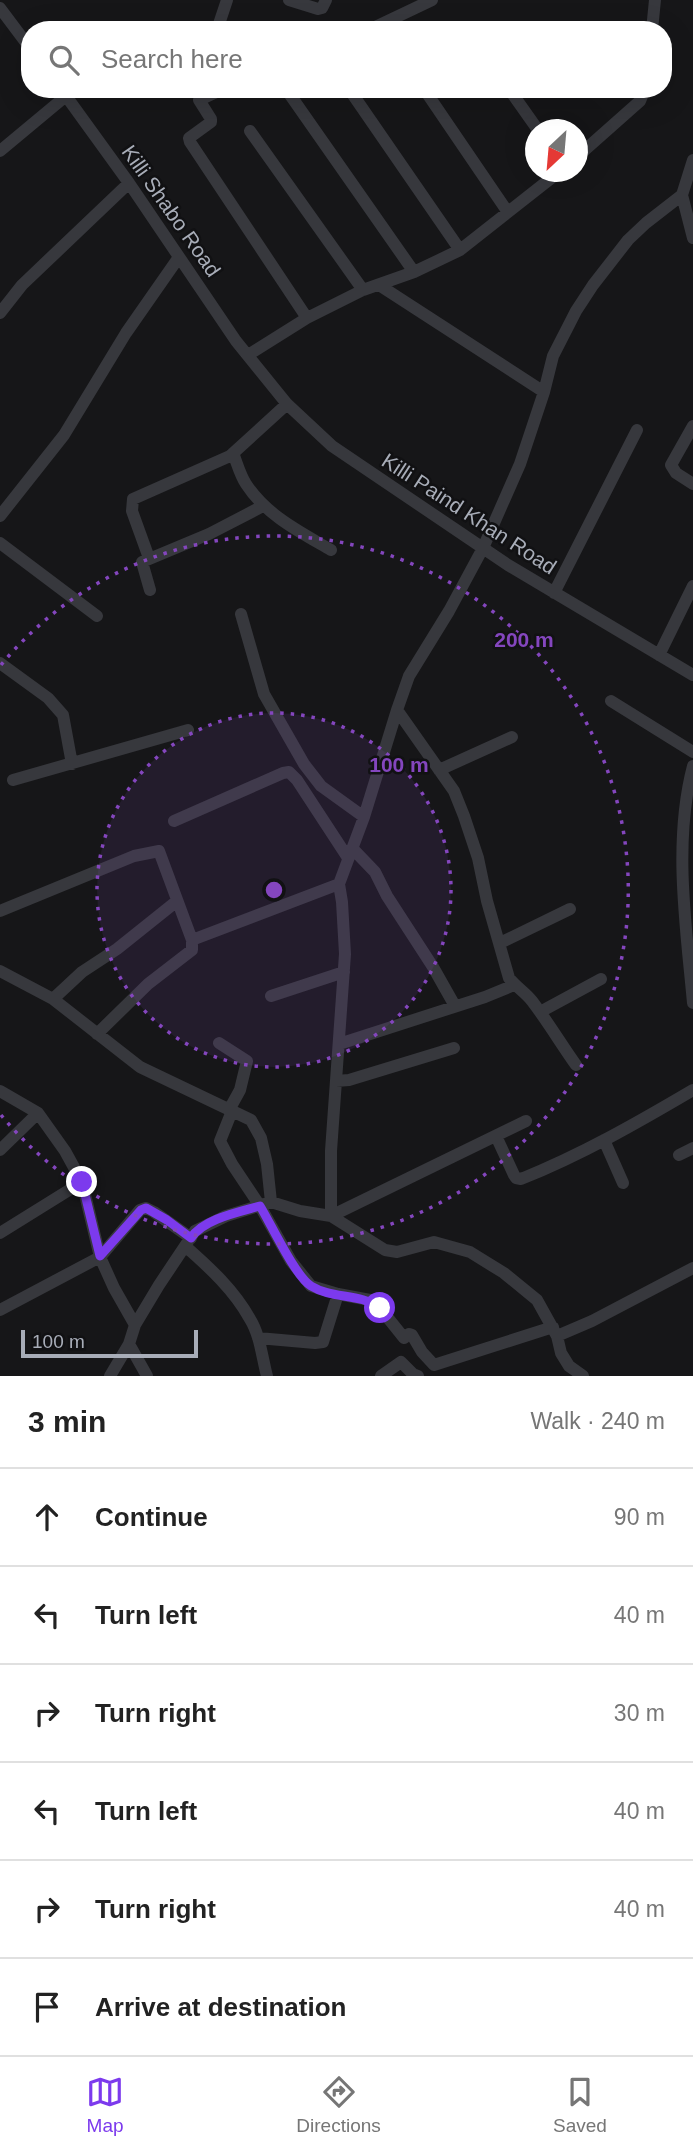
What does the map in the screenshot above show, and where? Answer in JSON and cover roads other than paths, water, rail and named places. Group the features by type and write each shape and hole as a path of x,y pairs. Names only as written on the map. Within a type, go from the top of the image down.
{"street":[{"path":"220,21 227,0"},
{"path":"289,0 318,9 322,8 326,0"},
{"path":"392,21 432,0"},
{"path":"653,21 655,0"},
{"path":"0,8 21,36"},
{"path":"0,151 58,98"},
{"name":"Killi Shabo Road","path":"68,98 248,355"},
{"path":"203,98 199,100 211,122 193,134 189,138 190,142 307,318"},
{"path":"292,98 414,272"},
{"path":"355,98 460,250"},
{"path":"430,98 507,212"},
{"path":"515,98 530,119"},
{"path":"588,147 641,98"},
{"path":"250,131 363,290"},
{"path":"331,1216 331,1151 344,972 339,884 364,817 397,710 409,676 483,548 520,464 553,356 576,311 628,240 681,195 693,160"},
{"path":"248,355 307,318 363,290 414,272 460,250 546,182"},
{"path":"0,313 22,285 129,184"},
{"path":"681,195 693,238"},
{"path":"0,516 64,435 127,333 179,257"},
{"path":"379,285 544,392"},
{"name":"Killi Paind Khan Road","path":"248,355 287,404 332,446 483,548 693,675"},
{"path":"149,558 132,511 133,499 233,453 287,404"},
{"path":"693,426 671,464 676,473 693,484"},
{"path":"554,593 637,430"},
{"path":"233,453 244,482 263,506 331,550"},
{"path":"149,590 142,562 209,534 263,506"},
{"path":"0,543 97,617"},
{"path":"659,655 693,586"},
{"path":"241,614 264,694 304,764 321,786 364,817"},
{"path":"0,663 48,698 63,715 72,764"},
{"path":"611,701 693,752"},
{"path":"397,710 454,791 478,858 509,978 513,985 524,991 576,1065"},
{"path":"13,780 188,730"},
{"path":"439,770 512,737"},
{"path":"693,766 683,835 693,1003"},
{"path":"174,821 289,772 350,853 375,873 455,1006"},
{"path":"0,911 134,856 159,852 192,940 192,950 148,984 97,1034"},
{"path":"192,940 339,884"},
{"path":"52,999 82,972 117,949 177,901"},
{"path":"500,943 570,908"},
{"path":"0,971 52,999 139,1068 251,1120 261,1138 267,1164 266,1204"},
{"path":"271,996 344,972"},
{"path":"540,1012 601,979"},
{"path":"339,1044 485,997 513,985"},
{"path":"219,1043 247,1061 240,1090 220,1141 232,1164 266,1204 291,1261 311,1286 370,1300 380,1308 404,1338 412,1335 422,1352 435,1365"},
{"path":"336,1081 349,1080 454,1048"},
{"path":"496,1136 514,1175 521,1179 552,1167 693,1090"},
{"path":"0,1091 38,1114 65,1151 82,1182 100,1256 114,1289 135,1325"},
{"path":"0,1150 38,1114"},
{"path":"331,1216 526,1121"},
{"path":"604,1140 623,1183"},
{"path":"679,1155 693,1148"},
{"path":"0,1233 82,1182"},
{"path":"110,1376 129,1344 135,1325 195,1231 226,1216 266,1204 331,1216 385,1250 397,1252 434,1242 470,1252 504,1272 537,1300 555,1331 565,1360 583,1376"},
{"path":"0,1310 100,1256 141,1210 146,1208 161,1216 188,1242 220,1277 251,1320 267,1376"},
{"path":"425,1376 435,1365 592,1321 693,1268"},
{"path":"258,1338 323,1342 338,1294"},
{"path":"129,1344 147,1376"},
{"path":"381,1376 401,1362 412,1375"}]}
